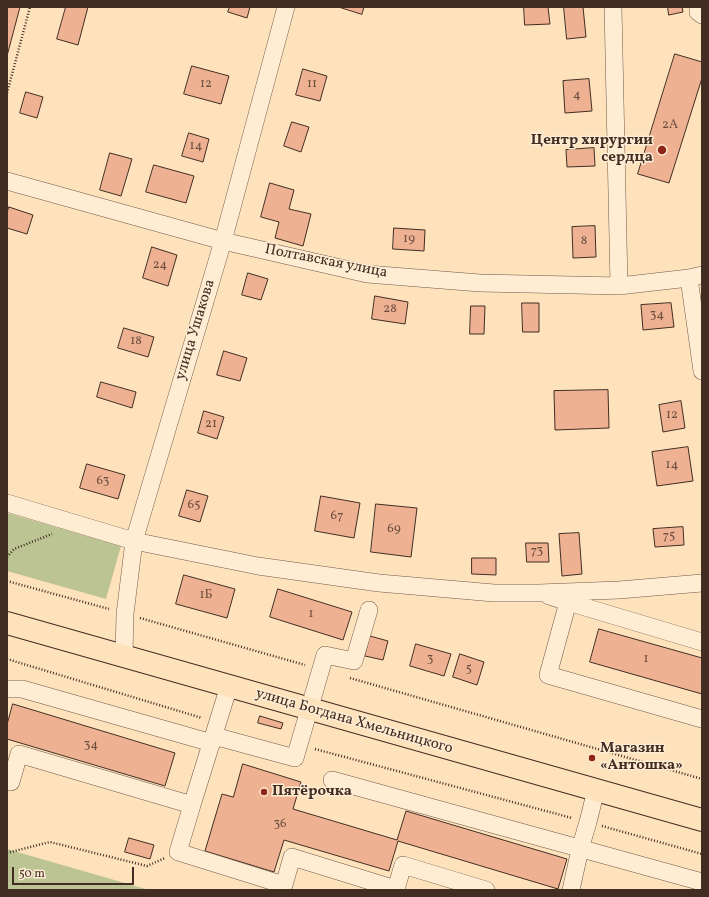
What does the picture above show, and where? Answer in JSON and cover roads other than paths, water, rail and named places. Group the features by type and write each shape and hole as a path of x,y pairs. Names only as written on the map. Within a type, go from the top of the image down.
{"main road":[{"name":"улица Богдана Хмельницкого","path":"7,623 702,820"}],"street":[{"name":"улица Ушакова","path":"124,656 125,614 134,541 223,241 286,7"},
{"path":"613,7 619,286"},
{"path":"698,7 698,12 702,15"},
{"name":"Полтавская улица","path":"7,181 223,241 367,274 480,283 619,286 695,276"},
{"path":"695,276 702,371"},
{"path":"7,503 134,541 258,566 379,583 494,593 539,593 619,590 702,582"},
{"path":"539,593 702,642"},
{"path":"568,602 548,675 702,719"},
{"path":"7,689 22,689 215,734 295,758 325,655 354,661 369,610"},
{"path":"229,686 178,852 284,885 292,857 396,889 403,865 486,890"},
{"path":"7,780 11,782 19,754 192,805"},
{"path":"332,780 702,882"},
{"path":"571,890 580,849 596,790"}],"place":[{"name":"Центр хирургии сердца","path":"662,150"},
{"name":"Магазин «Антошка»","path":"592,758"},
{"name":"Пятёрочка","path":"264,792"}]}
